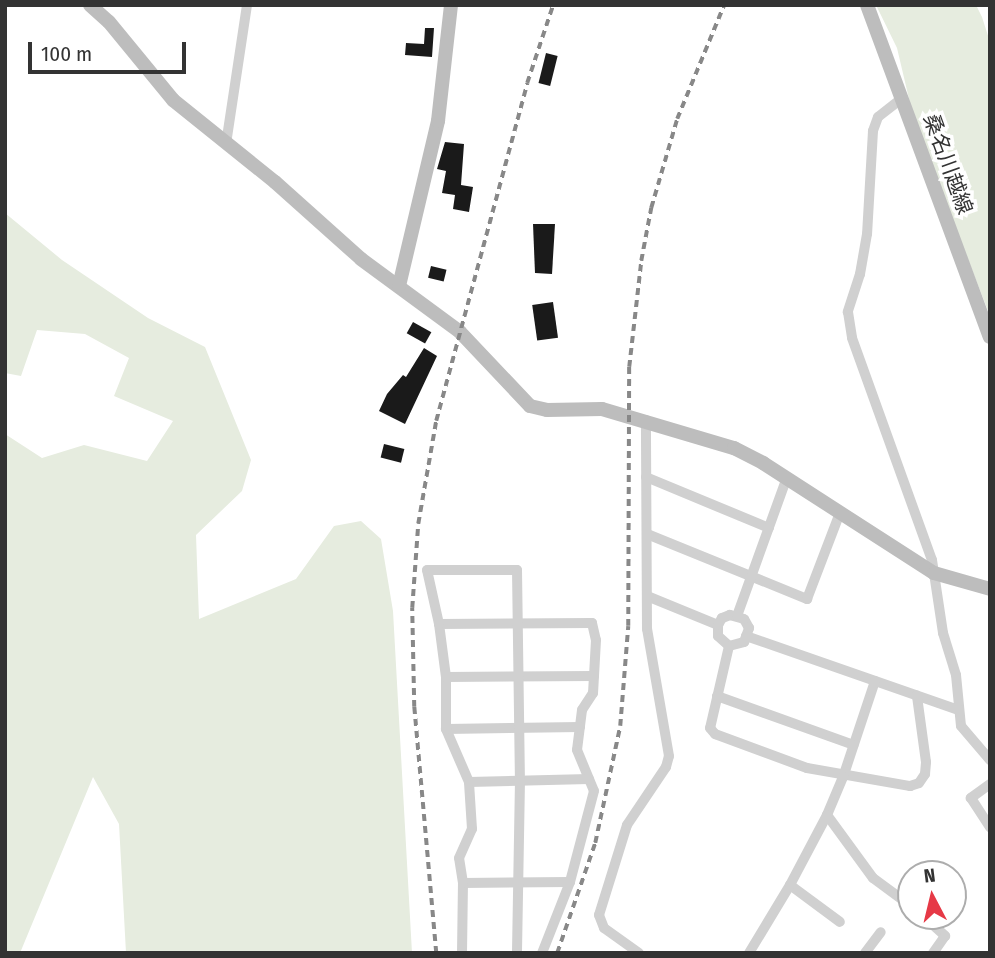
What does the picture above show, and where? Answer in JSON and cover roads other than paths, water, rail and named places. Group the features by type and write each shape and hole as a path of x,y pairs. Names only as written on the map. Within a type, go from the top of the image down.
{"street":[{"path":"90,5 109,22 173,100 275,182 361,259 460,332 530,406 547,410 601,409 646,420 734,448 934,573 990,589"},
{"path":"226,144 247,5"},
{"path":"399,286 438,121 451,5"},
{"name":"桑名川越線","path":"867,5 990,337"},
{"path":"901,99 877,117 873,131 867,234 860,274 848,312 852,338 932,560 943,633 956,675 961,726 990,760"},
{"path":"639,953 604,928 599,915 627,825 666,767 669,756 647,629 646,420"},
{"path":"646,477 769,528"},
{"path":"737,615 786,480"},
{"path":"647,534 807,599 839,515"},
{"path":"462,953 463,883 459,858 472,829 469,782 446,729 446,677 439,624 427,570 517,570 520,780 517,953"},
{"path":"647,596 718,625"},
{"path":"737,615 749,628 739,646 729,646 719,636 718,625 722,618 737,615"},
{"path":"439,624 592,623 596,640 593,693 582,710 577,750 594,791 570,882 542,953"},
{"path":"746,636 959,710"},
{"path":"729,646 710,728 715,734 807,768 843,777 910,786 919,783 925,774 926,762 917,696"},
{"path":"446,677 594,676"},
{"path":"749,953 790,885 827,815 843,777 875,681"},
{"path":"718,696 854,745"},
{"path":"446,729 580,727"},
{"path":"469,782 589,779"},
{"path":"990,784 971,798 990,827"},
{"path":"827,815 873,878 897,896"},
{"path":"463,883 570,882"},
{"path":"790,885 840,922"},
{"path":"933,953 945,936 938,930"},
{"path":"865,953 881,932"}],"railway":[{"path":"436,953 414,707 412,608 418,524 436,421 527,83 553,5"},
{"path":"557,953 595,843 620,726 628,626 629,367 641,261 651,208 677,119 724,5"}]}
